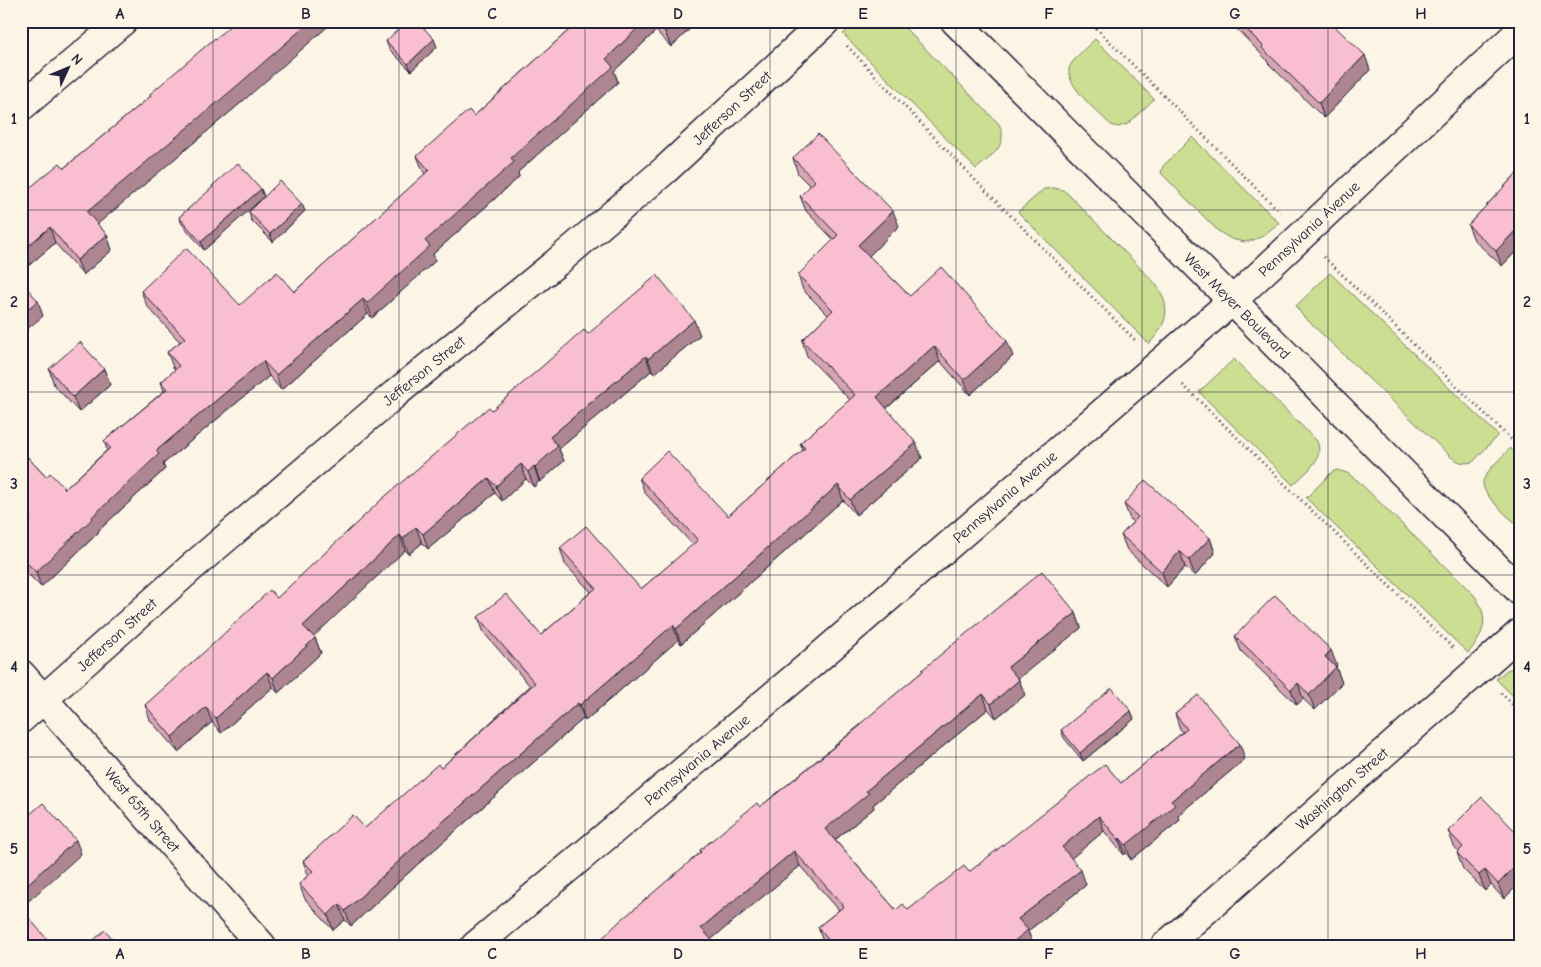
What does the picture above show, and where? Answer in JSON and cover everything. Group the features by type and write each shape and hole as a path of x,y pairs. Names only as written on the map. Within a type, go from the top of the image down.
{"street":[{"path":"21,108 123,21"},
{"name":"West Meyer Boulevard","path":"955,21 1520,591"},
{"name":"Jefferson Street","path":"21,720 223,541 395,394 556,263 665,170 825,22"},
{"name":"Pennsylvania Avenue","path":"475,946 810,665 1232,301 1520,31"},
{"name":"Washington Street","path":"1165,946 1520,633"},
{"name":"West 65th Street","path":"21,674 262,946"}],"path":[{"path":"1089,21 1285,217"},
{"path":"825,22 976,181 1143,348"},
{"path":"1319,252 1520,448"},
{"path":"1178,380 1456,651"},
{"path":"1496,688 1520,712"}],"green space":[{"path":"862,21 893,21 905,28 999,124 1002,138 997,150 976,169 843,34 853,25"},
{"path":"1095,39 1154,99 1128,124 1118,127 1111,125 1078,91 1069,76 1070,65"},
{"path":"1192,137 1279,223 1261,237 1245,242 1231,239 1218,231 1161,173 1163,166"},
{"path":"1054,188 1063,190 1068,194 1155,283 1164,300 1166,315 1160,329 1149,344 1018,212 1044,189"},
{"path":"1330,273 1498,435 1474,461 1462,462 1451,457 1302,315 1296,306"},
{"path":"1234,359 1317,441 1319,448 1316,460 1308,471 1293,485 1199,392"},
{"path":"1510,448 1520,458 1520,527 1491,500 1483,482 1494,465"},
{"path":"1337,470 1347,473 1358,481 1474,595 1484,618 1482,632 1468,653 1306,498 1331,473"},
{"path":"1520,665 1520,703 1496,679 1507,670"}],"building":[{"path":"235,21 311,21 87,212 107,235 77,260 50,227 21,252 21,195 60,163 64,168 151,96 150,94"},
{"path":"407,21 417,21 434,39 408,64 386,41"},
{"path":"579,21 645,21 606,59 613,67 511,158 514,162 425,241 430,246 367,303 363,299 276,375 263,361 156,451 159,454 36,572 21,557 21,527 31,518 21,508 21,450 46,477 50,473 65,489 110,448 104,441 167,389 161,382 179,366 167,352 185,338 141,291 186,248 240,305 277,272 294,292 429,170 417,156 469,110 474,116"},
{"path":"656,21 676,21 665,32"},
{"path":"1238,21 1329,21 1365,55 1319,103 1262,48 1263,46"},
{"path":"818,134 893,211 858,245 910,296 941,267 1007,341 964,380 934,346 877,397 916,443 850,500 838,485 676,629 673,625 580,705 578,703 412,849 345,911 339,904 328,915 299,884 313,871 303,861 353,815 365,828 438,764 441,768 535,683 478,617 506,594 541,635 596,588 560,548 586,526 641,589 698,540 639,478 667,451 728,516 805,448 800,443 855,395 802,340 833,310 798,275 838,235 800,196 815,181 793,158"},
{"path":"238,163 261,189 201,242 179,217"},
{"path":"1520,170 1520,226 1496,251 1468,225"},
{"path":"280,181 302,204 270,234 249,212"},
{"path":"657,275 694,320 648,359 646,356 550,437 558,446 535,467 528,472 521,464 496,486 489,478 423,534 416,527 403,539 400,535 303,626 315,638 273,678 267,672 216,718 206,707 172,737 145,705 270,590 277,598 381,500 489,407 492,410 584,330 588,334"},
{"path":"21,281 38,301 21,314"},
{"path":"80,342 104,369 73,397 49,369"},
{"path":"1145,480 1210,538 1189,560 1180,551 1162,572 1121,535 1138,517 1124,504"},
{"path":"1042,571 1076,613 1008,667 1019,680 991,704 983,694 866,791 869,793 825,829 896,910 903,904 908,910 964,866 969,872 1105,764 1121,783 1187,729 1175,714 1198,695 1240,744 1171,801 1175,805 1126,845 1120,838 1119,840 1099,816 1062,847 1081,870 1018,919 1028,930 1008,946 833,946 818,927 844,906 794,851 701,928 717,946 594,946 620,921 701,852 700,850 757,803 760,807 861,725 922,670"},
{"path":"1275,595 1331,650 1325,657 1336,667 1309,695 1298,683 1291,690 1235,636"},
{"path":"1112,688 1131,711 1080,753 1061,730"},
{"path":"1482,797 1520,836 1520,862 1498,884 1485,870 1479,875 1457,853 1463,847 1448,831"},
{"path":"43,803 76,840 21,890 21,822"},
{"path":"21,909 53,946 21,946"},
{"path":"105,930 119,946 87,946"}]}
